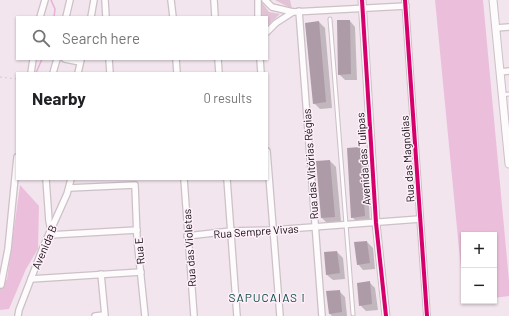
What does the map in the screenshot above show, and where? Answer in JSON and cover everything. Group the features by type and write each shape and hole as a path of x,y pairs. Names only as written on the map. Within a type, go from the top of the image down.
{"street":[{"path":"40,0 43,7"},
{"path":"40,16 45,0"},
{"path":"66,16 70,0"},
{"path":"90,16 94,0"},
{"path":"105,0 106,16"},
{"path":"171,0 173,16"},
{"path":"214,0 215,16"},
{"path":"258,0 258,16"},
{"path":"265,0 272,7 296,12 363,9 405,3"},
{"name":"Avenida das Tulipas","path":"362,0 376,223 386,316"},
{"path":"493,0 500,72 506,95 504,112 509,164"},
{"name":"Rua das Magnólias","path":"405,3 427,316"},
{"path":"268,31 276,23 296,12"},
{"name":"Rua das Vitórias Régias","path":"296,12 322,316"},
{"path":"496,28 509,27"},
{"path":"31,72 33,60"},
{"path":"53,72 57,60"},
{"path":"109,60 110,72"},
{"path":"176,60 177,72"},
{"path":"218,60 219,72"},
{"path":"260,60 261,72"},
{"path":"78,72 81,61"},
{"path":"500,72 509,71"},
{"path":"504,112 509,119"},
{"path":"268,165 280,316"},
{"path":"0,285 8,249 16,167"},
{"path":"46,180 50,232 137,230"},
{"name":"Avenida B","path":"18,316 18,310 67,194 71,180"},
{"name":"Rua das Violetas","path":"184,180 194,316"},
{"path":"227,180 237,316"},
{"name":"Rua E","path":"69,188 135,185 144,316"},
{"name":"Rua Sempre Vivas","path":"187,236 420,219"},
{"path":"31,279 140,272"},
{"path":"95,316 104,316 101,274"}],"lane":[{"path":"330,19 353,314"}],"path":[{"path":"0,77 16,79"}],"shaded area":[{"path":"275,0 290,0 292,9"},
{"path":"435,0 483,0 509,281 509,296 497,298 497,232 461,232 461,270"},
{"path":"261,1 269,12 280,14 268,25 268,16 261,16"},
{"path":"20,185 39,206 38,249 26,269 9,309 0,310 0,289 7,279"}],"building":[{"path":"337,20 350,20 351,74 338,75"},
{"path":"319,21 326,102 313,104 305,23"},
{"path":"360,147 365,216 351,218 347,148"},
{"path":"330,160 335,217 321,218 316,161"},
{"path":"367,241 370,263 357,265 354,242"},
{"path":"337,251 340,273 326,275 324,252"},
{"path":"370,281 372,304 359,306 357,283"},
{"path":"340,290 342,312 329,314 326,291"}],"waterway":[{"path":"51,0 55,9 54,16"},
{"path":"36,72 42,60"}],"cycle path":[{"path":"362,0 376,223 386,316"},
{"path":"405,0 427,316"}],"district":[{"name":"SAPUCAIAS I","path":"267,297"}]}
